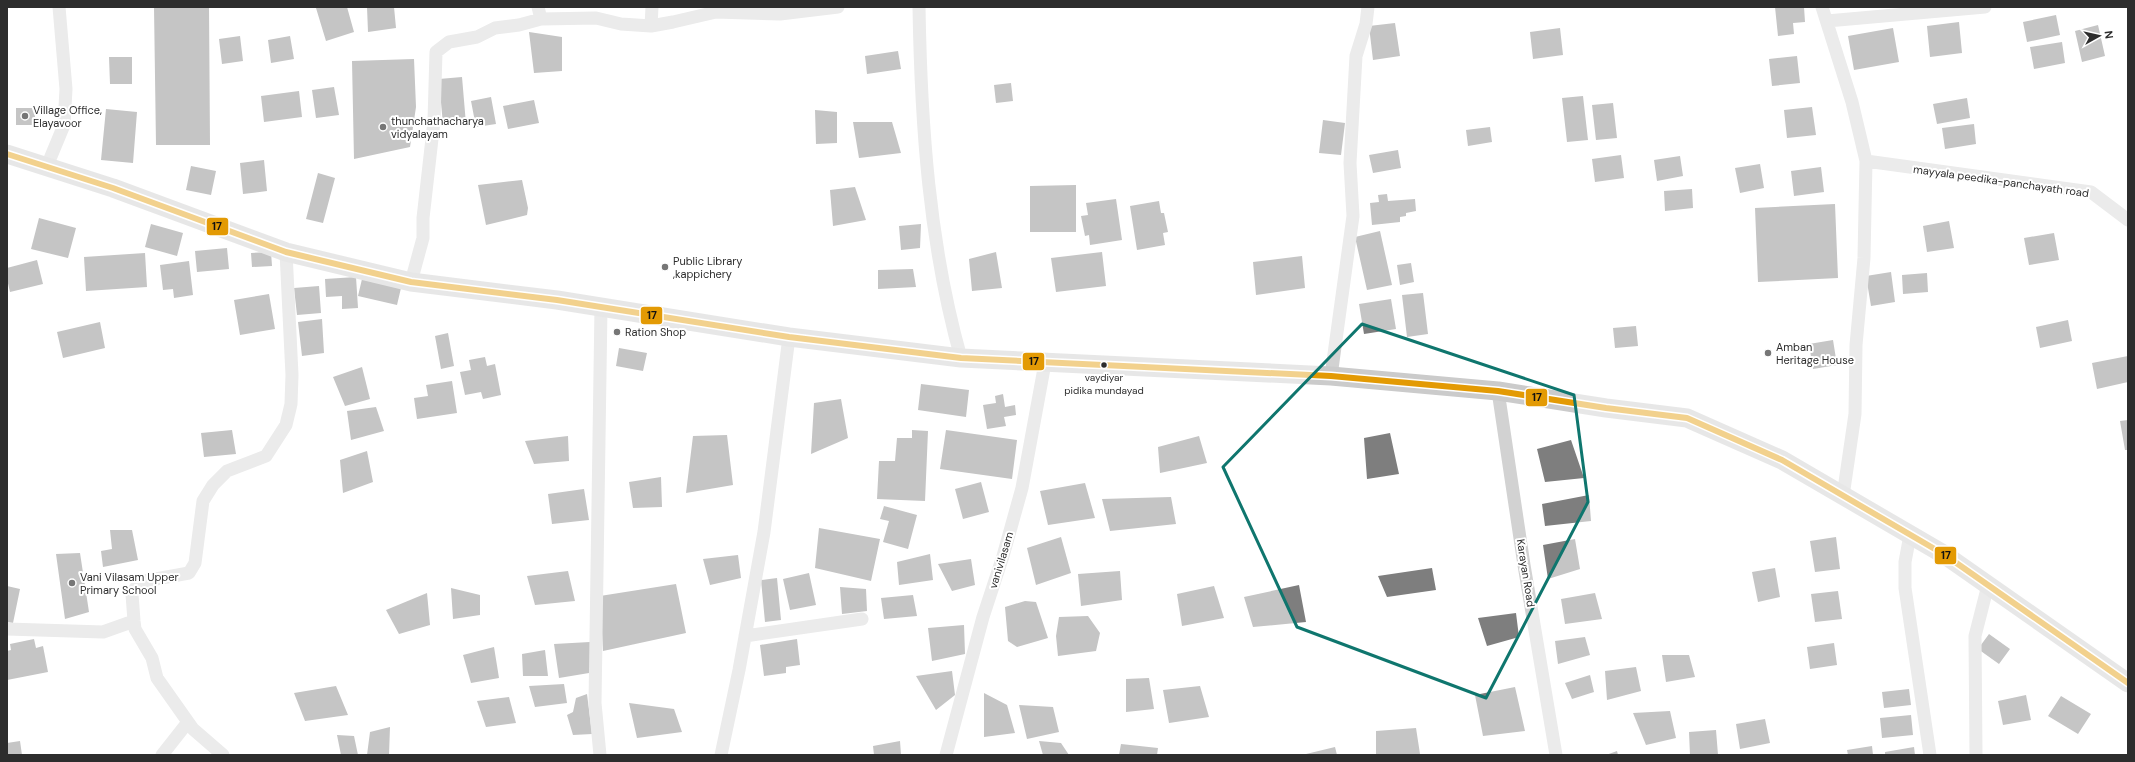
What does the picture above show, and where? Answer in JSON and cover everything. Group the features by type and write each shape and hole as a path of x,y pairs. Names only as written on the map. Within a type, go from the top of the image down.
{"main road":[{"path":"7,154 113,188 286,252 411,282 602,307 790,337 961,358 1331,376 1498,391 1606,408 1687,418 1782,460 1945,555 2128,683"}],"street":[{"path":"47,166 64,125 66,89 59,7"},
{"path":"651,26 652,7"},
{"path":"411,282 423,238 423,218 434,121 436,52 449,42 477,37 496,28 519,25 540,13 596,18 622,24 651,26 716,12 780,14 838,7"},
{"path":"919,7 923,127 932,218 949,315 961,358"},
{"path":"1331,376 1353,216 1350,163 1356,56 1366,24 1368,7"},
{"path":"1822,7 1852,102 1866,161 1864,258 1856,345 1855,414 1843,496"},
{"path":"1827,21 1985,7"},
{"name":"mayyala peedika-panchayath road","path":"1866,161 2091,192 2128,220"},
{"path":"223,755 193,729 157,678 152,658 135,629 132,594 139,582 189,573 195,563 203,501 213,485 227,471 266,456 286,425 291,404 292,374 286,252"},
{"path":"600,755 595,703 602,307"},
{"path":"721,755 764,532 790,337"},
{"name":"vanivilasam","path":"946,755 983,617 1003,556 1022,488 1045,363"},
{"name":"Karayan Road","path":"1498,391 1524,565 1556,755"},
{"path":"1910,535 1905,562 1905,588 1930,755"},
{"path":"1976,755 1975,636 1988,585"},
{"path":"745,636 862,619"},
{"path":"7,629 104,632 134,621"},
{"path":"162,755 188,722"}],"highlighted area":[{"path":"1362,324 1574,395 1588,502 1486,698 1297,627 1223,467"}],"building":[{"path":"154,7 209,7 210,145 156,145"},
{"path":"347,7 354,32 326,41 316,8"},
{"path":"367,7 394,7 396,28 368,32"},
{"path":"1775,7 1804,7 1805,22 1793,23 1794,34 1778,36"},
{"path":"2056,15 2060,35 2027,42 2023,22"},
{"path":"1959,22 1962,53 1930,57 1927,26"},
{"path":"1395,23 1400,56 1373,60 1369,26"},
{"path":"2098,25 2105,56 2082,62 2075,31"},
{"path":"1560,28 1563,55 1533,59 1530,32"},
{"path":"1893,28 1899,62 1854,70 1848,36"},
{"path":"529,32 562,37 562,71 534,73"},
{"path":"240,36 243,61 222,64 219,39"},
{"path":"290,36 294,59 271,63 268,40"},
{"path":"2062,42 2065,63 2034,69 2030,47"},
{"path":"898,51 901,69 867,74 865,56"},
{"path":"1797,56 1800,83 1772,86 1769,59"},
{"path":"109,57 132,57 132,84 110,84"},
{"name":"thunchathacharya vidyalayam","path":"414,59 416,107 410,147 354,159 352,61"},
{"path":"462,77 466,124 443,125 439,79"},
{"path":"1011,83 1013,101 996,103 994,85"},
{"path":"334,87 339,115 316,118 312,90"},
{"path":"299,91 302,117 264,122 261,96"},
{"path":"1583,96 1588,140 1567,142 1562,98"},
{"path":"491,97 496,124 476,127 471,101"},
{"path":"1967,98 1970,118 1937,124 1933,104"},
{"path":"534,100 539,123 508,129 503,106"},
{"path":"1613,103 1617,138 1596,140 1592,105"},
{"path":"1812,107 1816,135 1787,138 1784,110"},
{"name":"Village Office, Elayavoor","path":"16,108 35,108 35,125 16,125"},
{"path":"106,109 137,112 133,163 101,160"},
{"path":"815,110 837,112 837,143 816,144"},
{"path":"1323,120 1345,123 1341,155 1319,153"},
{"path":"853,122 892,122 901,153 859,158"},
{"path":"1974,124 1976,144 1945,149 1942,128"},
{"path":"1490,127 1492,142 1468,146 1466,130"},
{"path":"1398,150 1401,168 1373,173 1369,155"},
{"path":"1621,155 1624,178 1595,182 1592,159"},
{"path":"1680,156 1683,176 1657,181 1654,160"},
{"path":"264,160 267,191 243,194 240,163"},
{"path":"1760,164 1764,188 1740,193 1735,168"},
{"path":"191,166 216,171 211,195 186,190"},
{"path":"1821,167 1824,192 1794,196 1791,171"},
{"path":"318,173 335,178 323,223 306,219"},
{"path":"522,180 528,208 527,215 486,225 478,185"},
{"path":"1076,185 1076,232 1030,232 1030,186"},
{"path":"855,187 866,220 833,226 830,190"},
{"path":"1692,189 1693,208 1665,211 1664,191"},
{"path":"1387,194 1388,201 1415,199 1416,211 1406,213 1406,216 1400,217 1400,222 1372,225 1370,203 1379,202 1378,195"},
{"path":"1116,199 1122,240 1090,245 1089,235 1085,236 1081,216 1088,215 1086,203"},
{"path":"1159,201 1161,213 1164,213 1168,232 1163,233 1165,245 1137,250 1130,206"},
{"path":"1835,204 1838,278 1758,282 1755,208"},
{"path":"39,218 76,228 68,258 31,249"},
{"path":"1949,221 1954,248 1927,252 1923,226"},
{"path":"151,224 183,233 177,256 145,247"},
{"path":"921,224 920,248 901,250 899,226"},
{"path":"1380,231 1392,285 1367,290 1355,237"},
{"path":"2054,233 2059,260 2029,265 2024,238"},
{"path":"227,248 229,269 197,272 195,251"},
{"path":"271,252 272,266 252,267 251,253"},
{"path":"996,252 1002,288 972,291 969,259"},
{"path":"1102,252 1106,286 1056,292 1051,258"},
{"path":"145,253 147,287 86,291 84,257"},
{"path":"1302,256 1305,288 1256,295 1253,262"},
{"path":"37,260 43,284 10,292 7,279 7,268"},
{"path":"189,261 193,295 174,298 173,289 163,290 160,265"},
{"path":"1411,263 1414,282 1400,285 1397,265"},
{"path":"913,269 916,287 878,289 878,270"},
{"path":"1891,272 1895,302 1871,306 1866,276"},
{"path":"1927,273 1928,292 1903,294 1902,275"},
{"path":"356,277 358,308 342,309 342,296 326,297 325,279"},
{"path":"362,279 401,288 397,305 358,296"},
{"path":"319,286 321,313 297,315 294,288"},
{"path":"1423,293 1428,334 1407,337 1402,295"},
{"path":"269,294 275,329 240,335 234,300"},
{"path":"1391,299 1396,329 1364,334 1359,304"},
{"path":"322,319 324,353 302,356 298,322"},
{"path":"2068,320 2072,341 2040,348 2036,327"},
{"path":"100,322 105,348 63,358 57,332"},
{"path":"1636,326 1638,346 1615,348 1613,328"},
{"path":"448,333 454,366 441,369 435,336"},
{"path":"1833,340 1837,365 1813,369 1809,344"},
{"path":"619,348 647,353 643,371 616,366"},
{"path":"2128,356 2128,382 2097,389 2092,363"},
{"path":"485,357 487,366 495,364 501,395 483,399 481,392 465,395 460,372 471,370 469,360"},
{"path":"362,367 370,399 345,406 333,377"},
{"path":"452,381 457,413 417,419 414,398 428,396 426,385"},
{"path":"921,384 969,390 966,417 918,410"},
{"path":"1003,394 1005,407 1015,405 1016,415 1004,417 1006,426 987,429 983,405 996,403 995,396"},
{"path":"841,399 848,438 811,454 814,403"},
{"path":"376,407 384,431 351,440 347,411"},
{"path":"2128,420 2128,450 2125,450 2120,421"},
{"path":"232,430 236,454 204,457 201,433"},
{"path":"912,430 928,431 925,501 877,499 879,461 895,461 897,438 912,438"},
{"path":"946,430 1017,440 1012,479 940,469"},
{"path":"1390,433 1399,474 1367,479 1364,438"},
{"path":"727,435 733,485 686,493 693,436"},
{"path":"568,436 569,461 534,464 525,441"},
{"path":"1199,436 1207,463 1160,473 1158,447"},
{"path":"1571,440 1584,478 1545,482 1537,449"},
{"path":"367,451 373,482 343,493 340,460"},
{"path":"661,477 662,507 633,508 629,482"},
{"path":"981,482 989,512 963,519 955,489"},
{"path":"1085,483 1095,518 1048,525 1040,491"},
{"path":"584,489 589,520 552,524 548,494"},
{"path":"1589,495 1591,521 1545,526 1542,504"},
{"path":"1171,497 1176,524 1110,531 1102,499"},
{"path":"884,506 917,515 908,549 883,542 889,521 880,519"},
{"path":"819,528 880,539 871,581 815,568"},
{"name":"Vani Vilasam Upper Primary School","path":"110,530 132,530 138,560 103,567 101,551 112,549"},
{"path":"1061,537 1071,573 1036,585 1027,548"},
{"path":"1836,537 1840,569 1815,572 1810,541"},
{"path":"1575,539 1580,569 1548,579 1543,545"},
{"name":"Vani Vilasam Upper Primary School","path":"80,553 89,612 65,619 56,554"},
{"path":"930,554 933,580 899,585 897,562"},
{"path":"738,555 741,578 710,585 703,559"},
{"path":"971,559 975,585 952,591 938,564"},
{"path":"1432,568 1436,590 1387,597 1378,576"},
{"path":"1775,568 1780,597 1758,602 1752,572"},
{"path":"568,571 575,601 535,605 527,576"},
{"path":"1120,571 1122,600 1081,606 1078,574"},
{"path":"809,573 816,605 790,610 783,579"},
{"path":"777,578 781,620 765,622 761,580"},
{"path":"676,584 686,633 603,651 600,596"},
{"path":"1299,585 1306,622 1253,627 1244,597"},
{"path":"7,586 20,589 13,623 7,622"},
{"path":"1214,586 1224,618 1182,626 1177,594"},
{"path":"840,587 866,589 867,611 842,614"},
{"path":"451,588 480,595 480,615 453,619"},
{"path":"1838,591 1842,619 1815,622 1811,594"},
{"path":"427,593 430,625 399,634 386,610"},
{"path":"1595,593 1602,619 1565,624 1561,599"},
{"path":"913,595 917,616 884,619 881,598"},
{"path":"1025,601 1036,602 1048,638 1017,647 1008,641 1005,607"},
{"path":"1516,613 1519,637 1487,646 1478,618"},
{"path":"1088,616 1100,633 1096,651 1058,656 1056,636 1059,617"},
{"path":"964,625 965,654 932,661 928,628"},
{"path":"1989,634 2010,649 1999,664 1978,649"},
{"path":"1585,637 1590,655 1558,664 1555,641"},
{"path":"34,639 36,648 43,646 48,672 7,680 7,651 11,650 10,644"},
{"path":"797,639 800,665 786,667 786,673 764,676 760,645"},
{"path":"590,642 595,672 559,678 554,644"},
{"path":"1834,643 1837,665 1810,669 1807,647"},
{"path":"494,647 499,678 471,683 463,655"},
{"path":"545,650 548,676 523,676 522,654"},
{"path":"1662,655 1689,655 1695,677 1666,682"},
{"path":"1636,667 1641,691 1607,700 1605,671"},
{"path":"952,671 955,695 936,710 916,676"},
{"path":"1590,675 1594,692 1572,699 1565,683"},
{"path":"1149,678 1154,709 1126,712 1126,679"},
{"path":"564,684 567,703 535,707 529,686"},
{"path":"336,686 348,715 305,721 294,693"},
{"path":"1200,686 1209,717 1169,723 1163,690"},
{"path":"1515,687 1525,731 1483,736 1475,695"},
{"path":"1909,689 1911,705 1884,708 1882,692"},
{"path":"984,693 1007,705 1015,733 984,737"},
{"path":"587,694 592,734 573,735 567,715 573,712 576,698"},
{"path":"2026,695 2031,720 2003,725 1998,701"},
{"path":"2061,696 2091,714 2078,734 2048,716"},
{"path":"509,697 516,723 486,727 477,701"},
{"path":"629,703 674,709 682,732 637,738"},
{"path":"1019,705 1053,707 1059,732 1027,739"},
{"path":"1670,711 1676,738 1646,745 1633,713"},
{"path":"1911,715 1913,735 1882,738 1880,718"},
{"path":"1765,719 1770,743 1740,749 1736,724"},
{"path":"390,727 389,755 367,755 370,732"},
{"path":"1416,728 1420,754 1376,755 1376,731"},
{"path":"1716,730 1718,755 1690,755 1689,732"},
{"path":"337,735 354,736 358,755 341,755"},
{"path":"20,741 22,755 7,755 7,743"},
{"path":"900,741 901,755 874,755 873,746"},
{"path":"1039,741 1061,743 1069,755 1043,755"},
{"path":"1121,744 1158,748 1157,755 1119,755"},
{"path":"1872,746 1873,755 1848,755 1847,750"},
{"path":"1335,747 1337,755 1306,755 1306,754"},
{"path":"1914,747 1915,755 1885,755 1885,752"},
{"path":"1617,751 1618,755 1606,755"}],"transit line":[{"name":"17","path":"7,154 113,188 286,252 411,282 557,300 789,337 961,358 1331,376 1498,391 1606,408 1687,418 1782,460 1945,555 2128,683"}],"place":[{"name":"Village Office, Elayavoor","path":"25,116"},
{"name":"thunchathacharya vidyalayam","path":"383,127"},
{"name":"Public Library ,kappichery","path":"665,267"},
{"name":"Ration Shop","path":"617,332"},
{"name":"Amban Heritage House","path":"1768,353"},
{"name":"vaydiyar pidika mundayad","path":"1104,365"},
{"name":"Vani Vilasam Upper Primary School","path":"72,583"}]}
